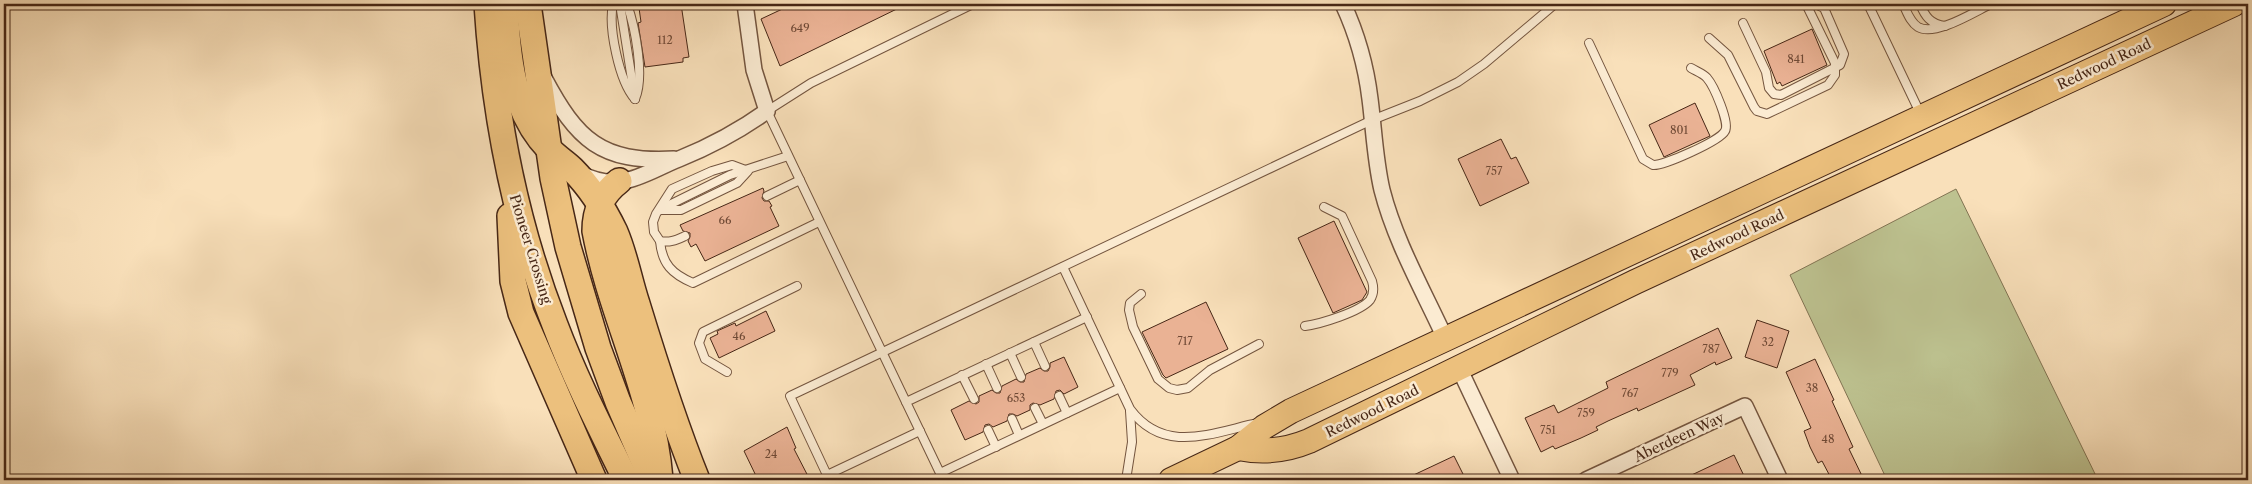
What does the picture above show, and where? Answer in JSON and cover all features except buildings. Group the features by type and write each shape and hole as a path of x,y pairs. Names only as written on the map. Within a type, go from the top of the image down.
{"highway":[{"name":"Pioneer Crossing","path":"487,4 498,108 512,186 527,243 555,326 573,371 626,480"},
{"path":"505,4 513,83 531,125 549,149 571,168 600,203 616,234 667,400 697,480"},
{"path":"528,4 534,56 560,213 585,306 618,402 652,480"},
{"path":"619,181 608,191 600,203 595,220 597,241 616,310 648,404 660,480"},
{"path":"512,186 511,251 513,281 521,313 594,480"}],"main road":[{"path":"1170,480 1238,448 1277,419 1445,338 2164,4"},
{"name":"Redwood Road","path":"1238,448 1264,452 1294,448 1635,282 2234,4"}],"street":[{"path":"571,168 598,180 619,181 648,175 678,159 709,147 767,111 754,70 745,4"},
{"path":"1343,4 1363,59 1377,168 1389,212 1445,338"},
{"path":"534,56 553,94 570,122 588,140 608,151 623,156 653,160 678,159"},
{"path":"1459,368 1512,480"},
{"name":"Aberdeen Way","path":"1586,480 1745,406 1780,480"}],"lane":[{"path":"613,4 611,15 619,68 625,86 635,99"},
{"path":"620,4 635,99"},
{"path":"627,4 632,21 640,76 635,99"},
{"path":"973,4 811,83 767,111 940,473 1120,388"},
{"path":"920,431 827,475 790,396 1372,120 1420,101 1465,78 1555,4"},
{"path":"1709,38 1728,55 1754,107 1762,113 1771,112 1828,85 1835,75 1835,68 1806,4"},
{"path":"1743,22 1766,72 1769,88 1774,94 1781,95 1835,68 1843,61 1844,54 1824,8 1814,4"},
{"path":"1868,4 1921,116"},
{"path":"1903,4 1910,19 1917,27 1933,30 1991,4"},
{"path":"1920,4 1928,19 1945,26"},
{"path":"1589,43 1643,159 1653,165 1664,163 1719,138 1726,128 1726,119 1707,77 1691,68"},
{"path":"659,210 730,175 748,171 788,156"},
{"path":"748,171 732,165 712,171 672,190 659,210 654,218 652,227 660,241 661,252 668,267 680,278 693,283 819,222"},
{"path":"767,196 800,180"},
{"path":"1305,326 1325,323 1363,305 1370,299 1374,290 1372,281 1342,216 1324,207"},
{"path":"660,241 670,242 685,236"},
{"path":"1063,267 1130,409 1151,430 1178,438 1277,419"},
{"path":"727,372 705,359 699,342 703,332 797,286"},
{"path":"1140,294 1130,303 1130,318 1158,379 1169,388 1176,390 1188,388 1210,370 1259,344"},
{"path":"906,402 1086,317"},
{"path":"1034,342 1044,366"},
{"path":"1010,353 1021,377"},
{"path":"986,364 997,388"},
{"path":"962,375 974,399"},
{"path":"1059,396 1067,413"},
{"path":"1035,408 1043,424"},
{"path":"1126,480 1132,442 1130,409"},
{"path":"1012,419 1019,436"},
{"path":"988,430 996,446"}],"green space":[{"path":"1956,189 2098,480 1887,480 1790,275"}]}
